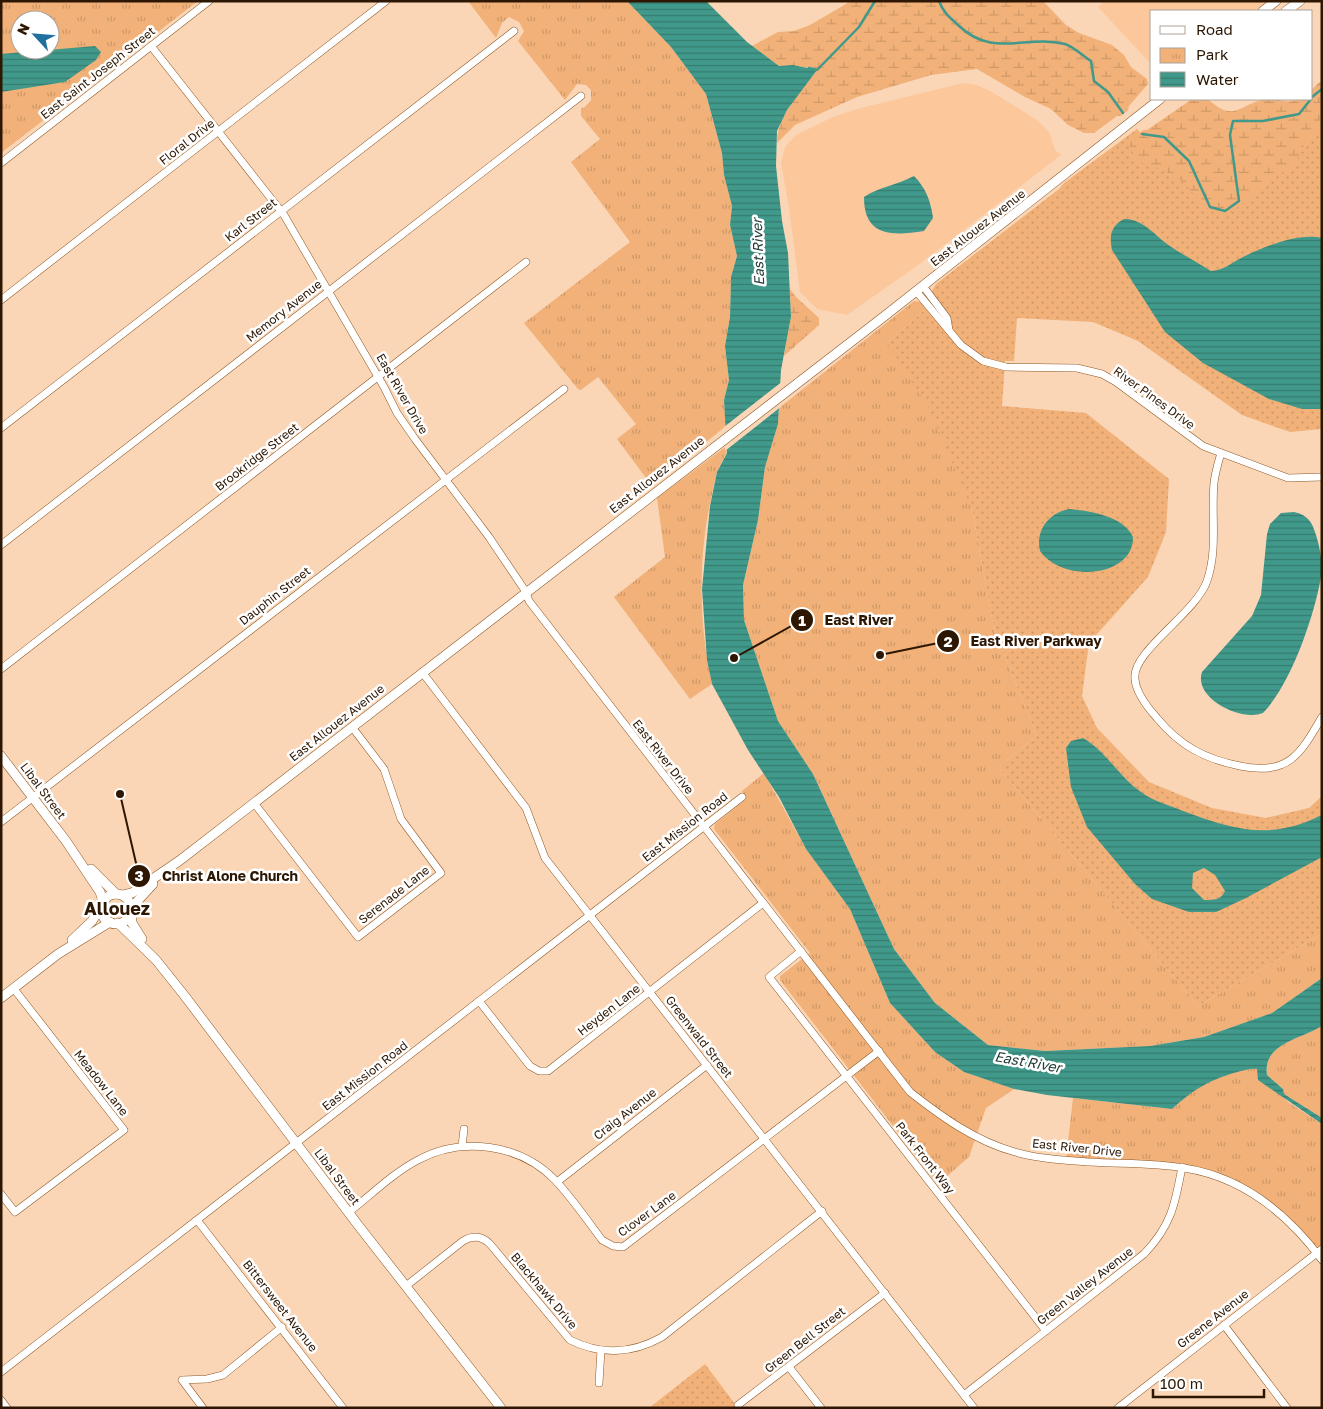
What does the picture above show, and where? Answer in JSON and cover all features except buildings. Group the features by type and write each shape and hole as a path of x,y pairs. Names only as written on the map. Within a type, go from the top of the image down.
{"street":[{"name":"East Saint Joseph Street","path":"1,163 208,1"},
{"name":"Floral Drive","path":"1,300 386,1"},
{"path":"1264,10 1276,1"},
{"path":"1287,10 1300,1"},
{"name":"Karl Street","path":"1,428 514,31"},
{"name":"East River Drive","path":"151,46 220,131 281,211 379,377 397,413 489,537 526,592 529,601 910,1092 963,1131 1015,1152 1044,1158 1182,1167 1224,1177 1249,1189 1275,1208 1319,1251 1322,1260"},
{"name":"Memory Avenue","path":"1,545 581,96"},
{"name":"East Allouez Avenue","path":"119,894 132,894 179,861 920,288 1150,109 1159,100"},
{"name":"East Allouez Avenue","path":"1150,109 1167,100"},
{"name":"Brookridge Street","path":"1,669 526,262"},
{"name":"River Pines Drive","path":"920,288 947,318 949,330 968,351 990,364 1013,367 1078,368 1108,377 1190,438 1221,453 1288,478 1322,477"},
{"name":"Dauphin Street","path":"1,822 564,389"},
{"path":"1221,453 1214,482 1212,557 1207,582 1190,609 1141,657 1134,672 1137,688 1155,715 1183,745 1222,762 1252,769 1278,767 1293,758 1307,743 1322,717"},
{"name":"Greenwald Street","path":"422,672 526,808 545,858 974,1408"},
{"name":"Serenade Lane","path":"254,803 358,937 441,873 401,819 384,769 352,727"},
{"name":"Libal Street","path":"1,756 66,841 100,892 102,904"},
{"name":"East Mission Road","path":"1,1372 742,797"},
{"name":"Libal Street","path":"66,841 119,894"},
{"name":"East Allouez Avenue","path":"131,910 144,892 179,861"},
{"path":"1,998 58,954 92,921 102,904 111,895 119,894 129,900 131,910 126,920 114,923 58,954"},
{"name":"Heyden Lane","path":"479,1001 527,1063 534,1069 543,1072 552,1069 763,903"},
{"path":"102,904 103,916 114,923"},
{"name":"Libal Street","path":"131,910 133,925 156,960 348,1213 501,1408"},
{"name":"Libal Street","path":"114,923 156,960"},
{"name":"Park Front Way","path":"801,951 769,977 1046,1332"},
{"name":"Meadow Lane","path":"1,1194 15,1212 124,1130 14,989"},
{"name":"Clover Lane","path":"348,1213 418,1160 437,1152 462,1146 486,1147 509,1152 537,1166 556,1182 602,1240 613,1246 623,1247 879,1051"},
{"name":"Craig Avenue","path":"556,1182 707,1064"},
{"path":"462,1146 464,1129"},
{"name":"Green Valley Avenue","path":"964,1395 1046,1332 1153,1245 1161,1235 1172,1213 1182,1167"},
{"name":"Blackhawk Drive","path":"406,1286 463,1241 473,1237 483,1239 490,1244 562,1334 581,1345 601,1350 634,1349 662,1337 822,1212"},
{"name":"Bittersweet Avenue","path":"197,1220 282,1327 343,1408"},
{"name":"Greene Avenue","path":"1118,1408 1128,1405 1224,1325 1319,1251"},
{"name":"Green Bell Street","path":"738,1405 885,1293"},
{"path":"1224,1325 1287,1408"},
{"path":"203,1408 182,1380 206,1379 222,1375 282,1327"},
{"path":"599,1383 601,1350"},
{"path":"789,1367 821,1408"},
{"path":"1,1400 7,1408"}],"shaded area":[{"path":"1105,1 1272,1 1260,10 1150,10 1150,63 1098,7"},
{"path":"963,83 977,85 992,92 1037,120 1049,132 1055,150 1061,155 921,263 847,315 817,309 800,292 781,163 785,147 796,135 833,117 857,109"}],"green space":[{"path":"1,1 198,1 1,153"},
{"path":"468,1 627,1 671,47 706,94 722,153 724,175 732,206 730,225 737,256 731,277 730,317 725,346 729,380 724,400 726,426 652,486 617,439 636,424 598,377 581,390 578,389 524,323 630,242 571,162 600,139 581,116 581,108 585,107 591,100 591,90 586,85 577,84 565,100 518,41 524,31 519,22 509,17 502,23 496,38"},
{"path":"851,1 1043,1 1066,25 1079,33 1112,45 1124,55 1131,67 1147,79 1148,84 1121,116 1117,116 1094,133 1084,133 1068,125 1051,109 1025,97 977,69 931,75 857,97 795,125 777,143 778,133 785,113 817,70 793,65 779,66 752,46 778,32 794,31 810,25"},
{"path":"1322,80 1322,128 1306,141 1294,165 1262,186 1232,212 1216,214 1205,207 1185,184 1173,175 1159,168 1147,166 1135,157 1129,144 1143,130 1147,130 1191,100 1209,100 1217,107 1232,111 1264,100 1313,100 1313,88"},
{"path":"1322,89 1322,429 1290,432 1242,415 1138,341 1093,322 1017,318 1014,361 1005,361 1002,406 1086,413 1169,479 1166,532 1148,577 1089,643 1082,696 1097,728 1149,782 1212,808 1266,818 1309,808 1322,796 1322,934 1198,1006 998,767 1037,736 994,630 972,509 887,343 937,299 932,291 936,284 1059,189 1064,183 1137,129 1142,134 1313,100"},
{"path":"790,289 819,318 819,325 784,356 791,317"},
{"path":"914,301 921,302 926,309 887,343 929,408 972,509 994,630 1037,736 998,767 1198,1006 1322,934 1322,978 1272,1013 1204,1037 1150,1046 1045,1051 988,1045 935,1003 894,949 813,774 778,721 744,620 743,585 758,520 765,467 778,424 779,408"},
{"path":"728,445 715,482 703,548 702,616 712,684 690,699 614,597 665,557 657,498"},
{"path":"764,773 806,849 850,909 890,1003 935,1052 964,1072 1014,1089 986,1108 969,1157 938,1184 780,980 780,976 810,953 714,829 715,824 746,799 742,791"},
{"path":"1322,1026 1322,1118 1284,1094 1283,1089 1267,1075 1267,1065 1277,1049"},
{"path":"1257,1068 1288,1102 1322,1124 1322,1256 1249,1189 1196,1170 1066,1160 1073,1098 1172,1109 1192,1091 1220,1076"},
{"path":"705,1364 738,1408 649,1408"}],"water":[{"path":"627,1 706,1 747,42 779,66 793,65 817,70 787,110 777,131 776,166 782,221 788,253 791,317 781,370 778,424 765,467 758,520 743,585 744,620 778,721 813,774 894,949 935,1003 988,1045 1045,1051 1150,1046 1204,1037 1272,1013 1322,978 1322,1026 1277,1049 1267,1065 1267,1075 1283,1089 1284,1094 1322,1118 1322,1124 1258,1080 1257,1069 1241,1071 1212,1081 1188,1095 1172,1109 1047,1095 1014,1089 964,1072 935,1052 890,1003 850,909 806,849 779,797 748,750 712,684 707,660 702,589 710,506 717,472 727,453 724,400 729,380 725,346 730,317 731,277 737,256 730,225 732,206 724,175 722,153 706,94 671,47"},
{"path":"95,46 101,52 96,60 65,82 1,92 1,54 10,53 10,60 60,60 60,49"},
{"path":"914,176 925,190 932,212 933,218 924,231 891,233 875,227 869,220 865,210 864,197"},
{"path":"1124,219 1130,219 1142,224 1172,248 1211,271 1223,268 1251,253 1281,242 1302,237 1322,238 1322,409 1302,409 1269,399 1203,363 1165,332 1112,250 1112,232 1116,225"},
{"path":"1069,509 1096,513 1122,524 1133,537 1130,550 1122,561 1110,568 1080,572 1051,562 1040,551 1039,543 1042,530 1055,514"},
{"path":"1294,512 1303,515 1309,520 1313,526 1320,550 1321,577 1313,611 1292,668 1283,685 1263,713 1254,715 1232,711 1221,706 1205,691 1201,682 1202,672 1252,616 1261,595 1267,534 1270,524 1281,513"},
{"path":"1083,738 1091,743 1133,786 1151,798 1219,823 1252,830 1268,830 1303,823 1322,815 1322,857 1216,912 1189,912 1152,899 1135,884 1087,827 1071,787 1066,748 1071,741","holes":["1204,868 1215,875 1225,891 1217,899 1204,900 1192,888 1193,873"]}],"pier":[{"path":"783,381 782,406 725,451 724,427"}],"waterway":[{"path":"809,68 817,70 859,27 875,1"},
{"path":"939,1 949,17 971,35 984,41 1010,44 1050,42 1072,47 1091,61 1094,81 1108,92 1123,113"},
{"path":"1313,96 1322,89"},
{"path":"1142,134 1164,137 1189,161 1210,207 1225,211 1239,201 1230,135 1233,121 1263,121 1299,114 1310,100"}],"place":[{"name":"East River Parkway","path":"880,655"},
{"name":"East River","path":"734,658"},
{"name":"Christ Alone Church","path":"120,794"}],"district":[{"name":"Allouez","path":"117,909"}]}
